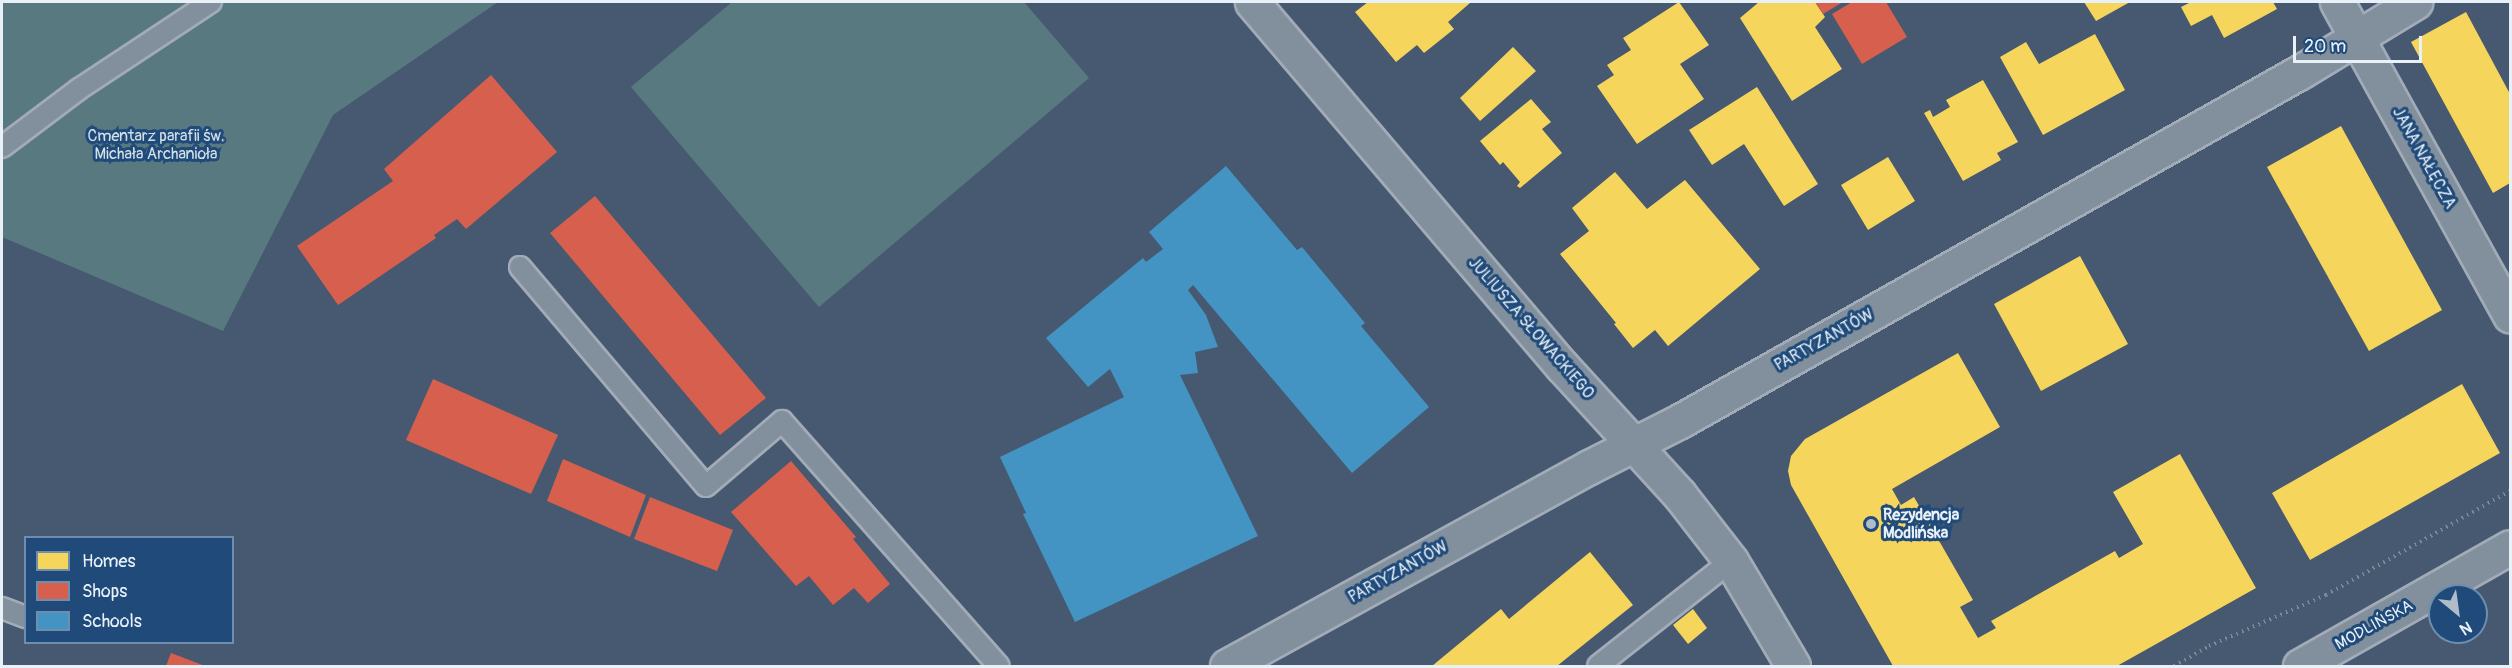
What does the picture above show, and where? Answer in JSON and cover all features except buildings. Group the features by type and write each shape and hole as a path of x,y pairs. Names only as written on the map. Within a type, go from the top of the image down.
{"street":[{"name":"JULIUSZA SŁOWACKIEGO","path":"1252,2 1562,366 1679,494 1731,561 1793,666"},
{"name":"JANA NAŁĘCZA","path":"2337,2 2511,315"},
{"name":"PARTYZANTÓW","path":"1245,662 1634,444 1680,421 2300,72 2415,2"},
{"name":"MODLIŃSKA","path":"2300,666 2511,547"}],"lane":[{"path":"2,147 80,89 210,2"},
{"path":"520,267 706,486 782,420 999,666"},
{"path":"1598,666 1731,561"},
{"path":"2,608 24,616"}],"path":[{"path":"2174,666 2209,646 2326,595 2511,491"}],"green space":[{"name":"Cmentarz parafii św. Michała Archanioła","path":"2,2 498,2 333,115 223,331 2,237"},
{"path":"732,2 1024,2 1089,78 819,307 631,87"}],"place":[{"name":"Rezydencja Modlińska","path":"1871,524"}]}
